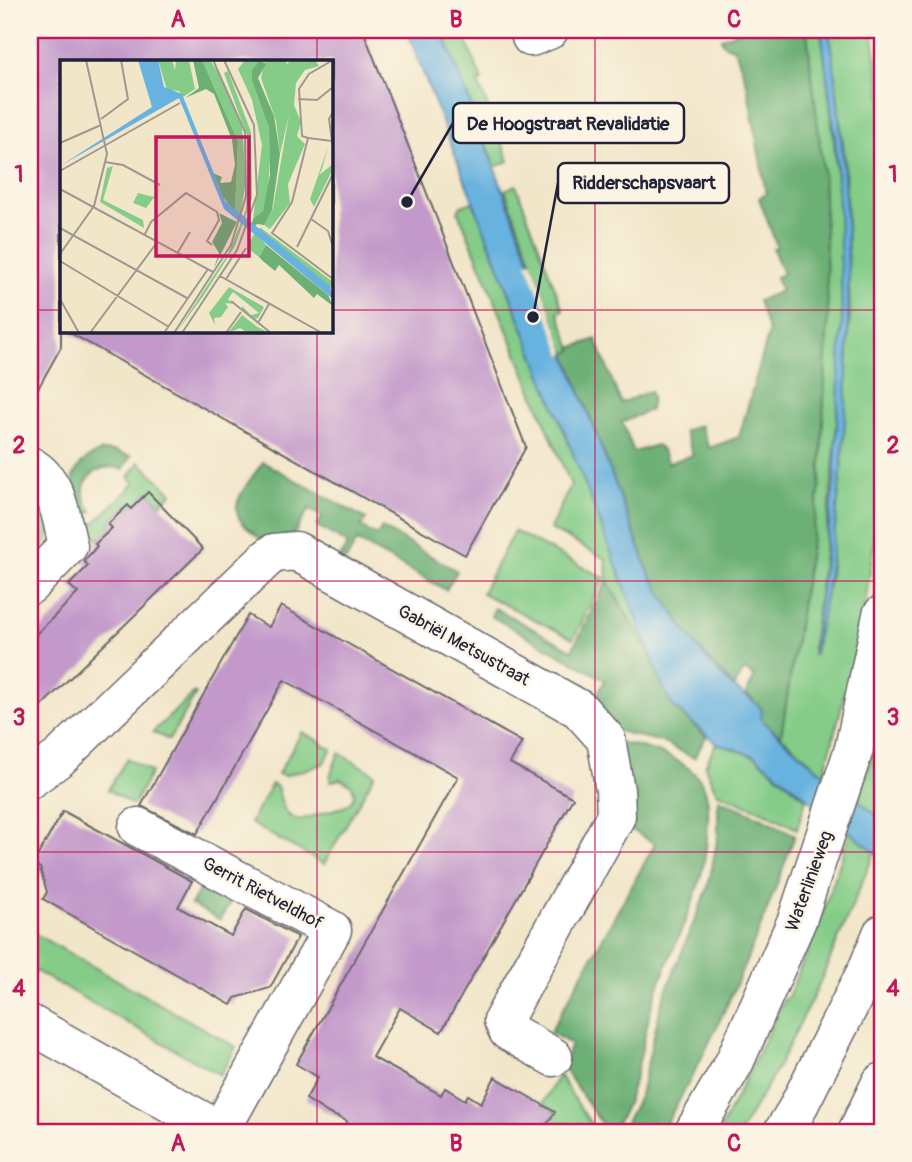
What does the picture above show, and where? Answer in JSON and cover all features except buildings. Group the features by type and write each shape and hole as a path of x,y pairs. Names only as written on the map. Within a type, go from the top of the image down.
{"street":[{"path":"30,585 68,546 51,485 35,469"},
{"name":"Gabriël Metsustraat","path":"30,779 59,758 265,560 274,553 296,551 579,709 606,738 615,790 616,816 503,1020 508,1031 554,1057"},
{"name":"Waterlinieweg","path":"694,1132 734,1063 797,920 854,749 882,615"},
{"name":"Gerrit Rietveldhof","path":"138,827 332,930 221,1132"},
{"path":"783,1132 856,992 882,934"},
{"path":"30,1024 221,1132"},
{"path":"857,1132 881,1083"}],"green space":[{"path":"442,30 462,30 482,81 478,82 509,161 495,167"},
{"path":"743,30 804,30 807,34 823,170 828,313 820,486 781,736 760,720 753,699 746,694 755,676 744,670 734,687 682,630 649,573 566,353 572,351 571,348 596,339 621,403 650,391 650,410 622,422 634,452 656,445 662,450 668,463 693,455 684,431 700,425 709,448 739,437 769,332 758,301 781,291 776,277 783,274 773,249 777,247 759,198 766,194 747,84 735,49 723,44 721,38"},
{"path":"804,30 821,30 823,43 837,181 842,284 841,361 835,443 812,649 830,577 850,317 845,159 828,30 872,30 882,97 882,486 855,655 824,774 781,736 820,486 828,313 823,170 807,34"},
{"path":"516,185 563,310 558,312 573,351 566,353 505,190"},
{"path":"473,202 628,588 654,661 607,581 606,559 550,529 571,485 458,211 461,206"},
{"path":"103,451 131,456 123,469 103,468 89,478 84,493 92,511 81,522 72,491 73,476 83,462"},
{"path":"139,462 172,493 160,504 148,492 131,509 127,505 108,524 112,528 99,540 88,529 135,483 129,477"},
{"path":"263,462 366,519 361,527 377,536 382,528 457,571 446,590 357,541 346,560 340,557 348,544 317,526 322,517 309,509 294,534 264,542 244,525 237,511 240,496"},
{"path":"38,488 52,530 30,573 30,501"},
{"path":"514,531 604,578 573,639 482,593"},
{"path":"607,581 654,661 672,705 706,737 694,758 662,742 614,730 593,703 605,680 491,616 495,608 572,650"},
{"path":"196,694 169,740 153,732"},
{"path":"882,722 882,829 871,861 819,985 778,1067 740,1132 719,1132 784,1000 788,997 818,926 846,845"},
{"path":"302,732 332,749 323,764 284,776 278,774"},
{"path":"616,742 658,752 694,773 707,796 708,816 705,859 698,886 651,1009 630,1095 616,1124 607,1132 563,1067 571,1044 550,1032 655,844 627,827"},
{"path":"716,743 755,756 806,799 797,829 716,792 705,766"},
{"path":"339,753 375,774 324,864 250,823 272,784 277,787 286,812 294,819 300,820 346,806 354,796 352,787 340,779 331,781 330,776"},
{"path":"127,758 151,772 133,805 108,790"},
{"path":"718,799 795,835 735,987 661,1132 621,1132 640,1095 662,1001 708,887 718,836"},
{"path":"210,872 238,889 220,920 191,904"},
{"path":"30,931 236,1047 220,1075 30,968"},
{"path":"559,1075 596,1132 508,1132 520,1110 546,1126 555,1112 542,1104"}],"water":[{"path":"407,30 442,30 649,573 697,647 719,674 762,709 761,720 882,819 882,858 755,756 716,743 672,705"},
{"path":"821,30 828,30 832,48 840,124 846,200 848,351 838,502 828,577 813,656 834,482 842,319 835,137"}],"pier":[{"path":"532,261 566,353 562,355 527,263"}],"place":[{"name":"De Hoogstraat Revalidatie","path":"407,202"},
{"name":"Ridderschapsvaart","path":"533,317"}]}
